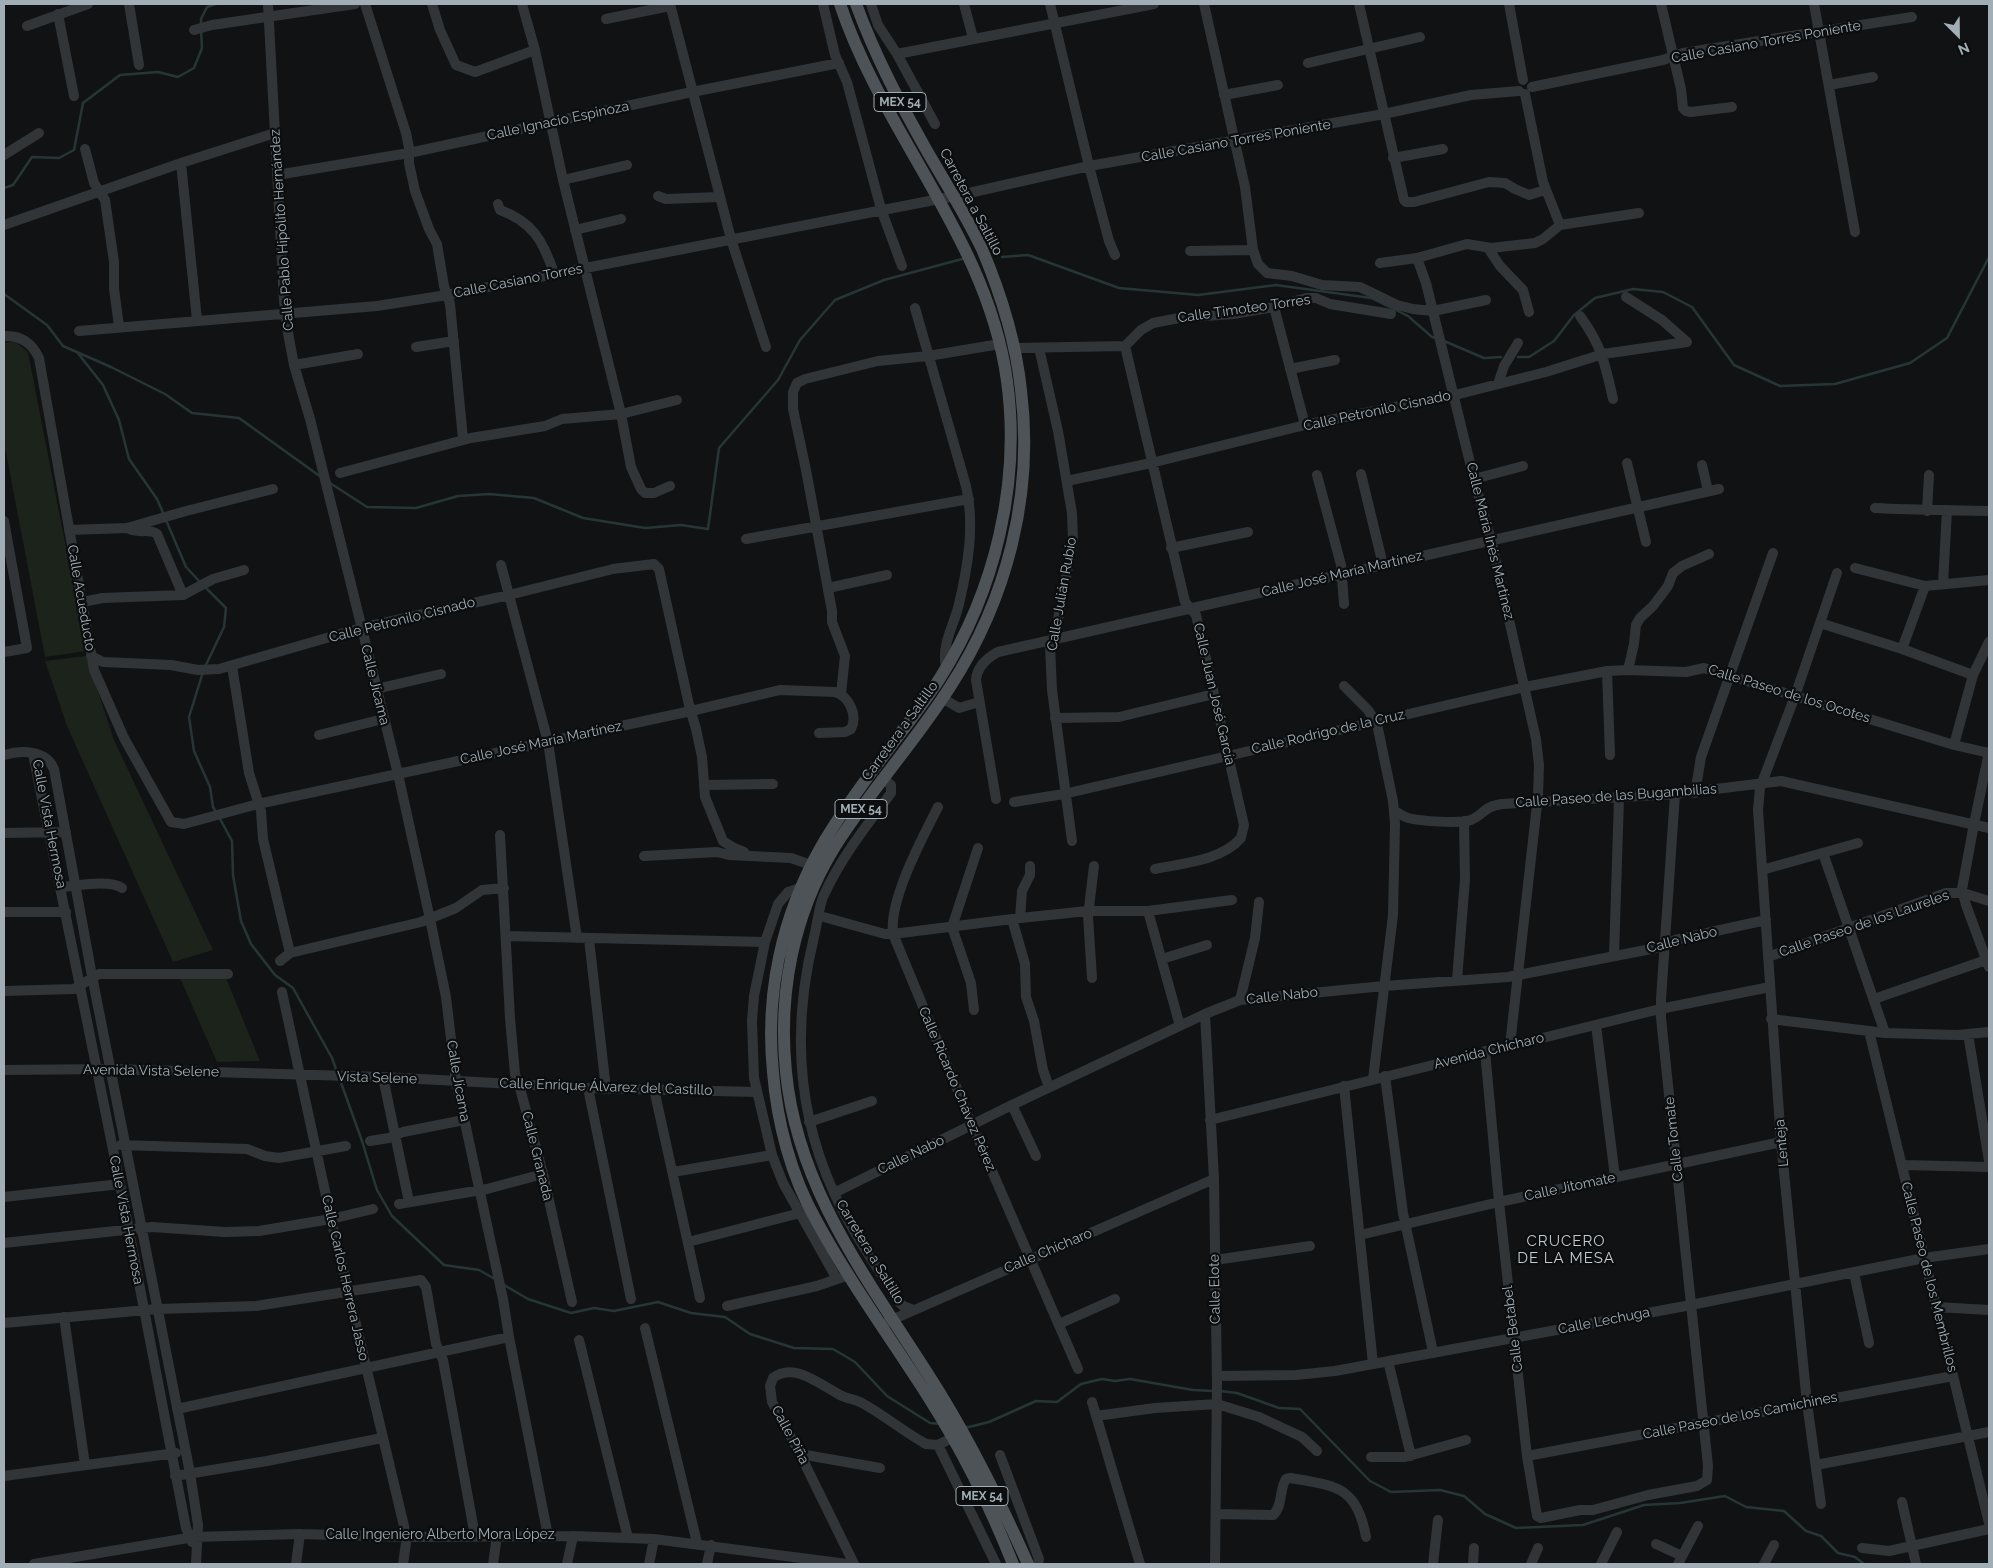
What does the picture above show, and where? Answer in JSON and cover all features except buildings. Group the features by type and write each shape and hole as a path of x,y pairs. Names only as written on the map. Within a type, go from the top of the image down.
{"main road":[{"name":"Carretera a Saltillo","path":"840,4 870,79 959,235 973,265 1000,344 1008,386 1011,429 1004,513 994,557 977,606 946,668 842,814 811,865 800,888 780,947 774,978 770,1044 777,1102 784,1136 814,1218 843,1277 887,1322 955,1418 955,1435 1014,1564"},
{"name":"Carretera a Saltillo","path":"856,4 884,72 986,259 1014,348 1021,386 1024,424 1023,466 1017,522 1010,558 982,629 961,669 942,698 834,849 813,890 792,950 784,1010 786,1074 797,1134 820,1199 940,1417 955,1435 1000,1504 1028,1564"}],"street":[{"path":"27,26 88,4"},
{"path":"129,4 139,65"},
{"name":"Calle Pablo Hipólito Hernández","path":"268,4 286,314 294,365 361,628"},
{"path":"194,30 207,26 355,4"},
{"path":"366,4 406,133 409,153 408,163 418,201 437,244 448,295 463,439"},
{"path":"432,4 440,30 458,67 475,72 535,50"},
{"path":"522,4 535,50 563,180 621,414 632,470 641,489 645,493 649,494 670,486"},
{"path":"822,4 839,63 847,82 881,209 902,266"},
{"path":"872,4 878,25 897,54 935,124"},
{"path":"964,4 973,38"},
{"path":"1050,4 1114,255"},
{"path":"897,54 1154,4"},
{"path":"1204,4 1236,142 1245,187 1253,250 1258,264 1267,273 1292,276 1322,285 1360,287 1412,310 1433,311 1486,300"},
{"path":"1359,4 1401,194 1406,202 1414,202 1489,182 1505,182 1515,189 1529,194 1545,190"},
{"path":"1508,4 1523,80 1529,81 1525,90 1545,190 1560,225"},
{"path":"1661,4 1681,89 1683,108 1691,112 1732,107"},
{"path":"1814,4 1855,232"},
{"path":"606,19 670,5 731,239 766,347"},
{"path":"58,14 74,96"},
{"name":"Calle Casiano Torres Poniente","path":"953,196 1090,166 1236,142 1384,114 1471,95 1525,90 1663,60 1673,55 1912,17"},
{"path":"1308,63 1420,37"},
{"name":"Calle Ignacio Espinoza","path":"277,175 409,153 692,92 839,63"},
{"path":"1829,86 1873,77"},
{"path":"1224,95 1278,86"},
{"path":"4,155 39,133"},
{"path":"4,225 181,163 275,133"},
{"path":"85,149 94,183 105,200 114,262 114,289 120,326"},
{"path":"1394,158 1443,149"},
{"path":"181,163 197,320"},
{"path":"563,180 627,165"},
{"path":"658,196 666,199 720,197"},
{"name":"Calle Casiano Torres","path":"79,331 120,326 383,306 448,295 953,196"},
{"path":"498,204 500,210 518,217 535,233 545,247 554,273"},
{"path":"1380,263 1417,258 1467,244 1491,248 1535,243 1560,225 1639,213"},
{"path":"575,230 621,219"},
{"path":"1491,248 1490,251 1500,266 1523,290 1529,312"},
{"path":"1190,251 1253,250"},
{"name":"Calle María Inés Martínez","path":"1417,258 1426,282 1455,395 1526,687 1538,756 1537,802"},
{"path":"1316,298 1322,285"},
{"name":"Calle Petronilo Cisnado","path":"1068,481 1152,463 1305,425 1455,395 1546,372 1603,354 1687,342 1662,320 1626,297"},
{"name":"Calle Timoteo Torres","path":"1125,346 1141,330 1153,323 1179,318 1233,314 1274,307 1298,300 1316,298 1330,304 1391,314"},
{"path":"1274,307 1305,425"},
{"path":"915,308 969,499 971,520 967,564 957,611 944,649 946,668"},
{"path":"1580,316 1592,331 1603,354 1613,399"},
{"name":"Calle Acueducto","path":"4,336 16,336 24,340 32,347 39,358 94,670 124,738 171,822"},
{"path":"416,347 454,341"},
{"path":"1498,384 1504,366 1518,343"},
{"path":"819,733 845,732 852,726 853,716 850,704 841,694 845,656 832,622 832,611 817,527 793,409 792,395 797,383 805,378 870,362 928,356 1000,344"},
{"path":"1014,348 1125,346"},
{"name":"Calle Juan José García","path":"1125,346 1171,548 1185,602 1196,615 1244,825 1241,838 1232,847 1214,855 1155,869"},
{"name":"Calle Julián Rubio","path":"1039,348 1068,481 1072,513 1073,540 1056,630 1050,646 1055,718 1072,841"},
{"path":"294,365 358,354"},
{"path":"1290,370 1335,360"},
{"path":"340,473 463,439 545,426 562,419 621,414 678,400"},
{"path":"1627,463 1646,542"},
{"name":"Calle José María Martínez","path":"976,675 986,660 998,652 1052,638 1714,490 1702,465"},
{"path":"1474,479 1523,466"},
{"path":"1361,474 1383,565"},
{"path":"1317,475 1342,574 1344,604"},
{"path":"1927,511 1929,476"},
{"path":"69,530 131,528 186,511 273,490"},
{"path":"746,539 969,499"},
{"path":"1875,508 1927,511 1989,511"},
{"path":"1943,584 1947,510"},
{"path":"4,522 6,548 27,648 4,652"},
{"path":"131,528 134,532 154,531 157,534 183,595"},
{"path":"1171,548 1248,532"},
{"path":"1628,670 1633,652 1636,625 1640,618 1658,600 1668,586 1672,573 1682,566 1709,554"},
{"path":"1695,793 1701,757 1773,554"},
{"name":"Calle Petronilo Cisnado","path":"91,656 104,662 174,665 198,670 213,670 361,628 613,569 652,564 656,565 659,569 691,711"},
{"path":"501,565 548,742 577,938"},
{"path":"1855,568 1925,586 1989,580"},
{"path":"82,602 103,598 183,595 202,585 244,570"},
{"name":"Lenteja","path":"1821,1504 1807,1403 1781,1142 1758,810 1762,782 1795,696 1837,573"},
{"path":"828,588 886,574"},
{"path":"1902,649 1925,586"},
{"path":"1820,623 1902,649 1973,676"},
{"name":"Calle Jícama","path":"361,628 398,774 430,919 446,997 456,1081 503,1300 508,1337 548,1536"},
{"path":"1954,745 1973,676 1989,642"},
{"path":"232,666 249,773 261,815 263,838 290,953"},
{"name":"Calle Paseo de los Ocotes","path":"1526,687 1607,671 1686,672 1704,668 1954,745 1989,752"},
{"path":"961,669 976,675 996,799"},
{"path":"1607,671 1610,755"},
{"path":"376,689 441,674"},
{"path":"1344,686 1368,710 1376,721 1394,810 1396,840 1393,916 1373,1079"},
{"name":"Calle Rodrigo de la Cruz","path":"1014,802 1064,794 1526,687"},
{"name":"Calle José María Martínez","path":"171,822 184,824 258,804 691,711 780,690 841,694"},
{"path":"1055,718 1119,717 1214,694"},
{"path":"942,698 959,708 979,702"},
{"path":"691,711 698,738 706,797 720,836 729,846 744,852 746,856"},
{"path":"319,735 384,719"},
{"path":"4,754 20,752 34,754"},
{"path":"1874,999 1988,962 1963,893 1962,885 1989,752"},
{"name":"Calle Vista Hermosa","path":"34,754 49,760 54,769 92,976 190,1473 198,1525 194,1537 186,1528 175,1476 129,1230 34,754"},
{"path":"883,779 891,785 891,792 845,857 824,896 805,976 800,1026 801,1070 809,1122 818,1154 834,1193 898,1302 913,1310"},
{"name":"Calle Paseo de las Bugambilias","path":"1464,821 1473,818 1491,806 1695,793 1762,782 1782,781 1989,828"},
{"path":"705,785 773,784"},
{"name":"Calle Tomate","path":"1538,1517 1580,1510 1593,1510 1648,1495 1698,1486 1705,1482 1708,1476 1660,1008 1675,794"},
{"path":"1614,956 1619,798"},
{"path":"1510,1045 1537,802"},
{"name":"Calle Ricardo Chávez Pérez","path":"938,807 908,867 894,913 893,934 972,1125 1078,1369"},
{"path":"1394,810 1401,815 1414,819 1464,821 1465,879 1457,980"},
{"path":"4,833 66,832"},
{"name":"Calle Granada","path":"500,835 515,1074 543,1174 572,1302"},
{"path":"1762,870 1858,844"},
{"path":"974,1010 971,982 952,927 978,848"},
{"path":"834,849 845,857"},
{"path":"644,856 717,852 746,856 791,858 811,865"},
{"path":"1823,853 1885,1033"},
{"path":"1030,866 1030,875 1022,891 1016,918 1026,964 1026,997 1036,1030 1043,1070 1049,1087"},
{"path":"1092,978 1088,911 1094,866"},
{"path":"60,887 108,883 122,888"},
{"path":"280,961 290,953 430,919 456,908 482,890 504,888"},
{"path":"727,1306 817,1286 843,1277 783,1184 772,1154 756,1092 752,1020 754,996 765,942 778,904 788,892 800,888"},
{"name":"Calle Paseo de los Laureles","path":"1768,957 1940,894 1963,893 1989,901"},
{"path":"820,916 885,934 893,934 1016,918 1088,911 1148,911 1232,900"},
{"path":"1240,1000 1256,934 1259,902"},
{"path":"1148,911 1180,1026"},
{"path":"4,912 66,912"},
{"name":"Calle Nabo","path":"834,1193 1049,1087 1240,1000 1519,975 1614,956 1675,940 1766,920"},
{"path":"506,936 765,942"},
{"path":"589,939 606,1089"},
{"path":"1162,960 1208,945"},
{"path":"4,991 67,990 81,985 92,976 99,974 228,974"},
{"name":"Avenida Chícharo","path":"1210,1120 1660,1008 1770,987"},
{"name":"Calle Carlos Herrera Jasso","path":"282,992 331,1219 406,1537 403,1564"},
{"name":"Calle Elote","path":"1206,1014 1214,1179 1217,1379 1216,1564"},
{"path":"1771,1019 1885,1033 1968,1034 1989,1032"},
{"path":"1596,1025 1615,1177"},
{"name":"Calle Paseo de los Membrillos","path":"1869,1031 1989,1523"},
{"path":"1968,1034 1989,1161"},
{"name":"Calle Betabel","path":"1485,1052 1499,1202 1528,1456 1538,1517"},
{"name":"Avenida Vista Selene","path":"4,1070 111,1069 299,1075"},
{"name":"Vista Selene","path":"299,1075 456,1081"},
{"path":"1385,1076 1406,1224 1433,1352"},
{"path":"383,1077 396,1135 404,1203 478,1190 543,1174"},
{"name":"Calle Enrique Álvarez del Castillo","path":"456,1081 606,1089 756,1092"},
{"path":"1344,1086 1373,1364"},
{"path":"588,1088 631,1298"},
{"path":"654,1090 674,1172 700,1298"},
{"path":"809,1122 872,1101"},
{"path":"1012,1105 1036,1156"},
{"path":"370,1141 464,1120"},
{"name":"Calle Jitomate","path":"1360,1235 1499,1202 1781,1142"},
{"path":"112,1144 247,1149 265,1156 279,1158 346,1146"},
{"path":"674,1172 772,1154"},
{"path":"1902,1165 1989,1167"},
{"name":"Calle Chícharo","path":"887,1322 1214,1179"},
{"path":"4,1197 120,1184"},
{"path":"4,1243 164,1226 225,1232 258,1231 331,1219 372,1209"},
{"path":"688,1242 800,1213 814,1218"},
{"path":"1215,1260 1310,1246"},
{"name":"Calle Lechuga","path":"1217,1379 1316,1373 1373,1364 1691,1305 1924,1258 1989,1250"},
{"path":"1854,1273 1869,1343"},
{"path":"4,1323 157,1309 256,1306 418,1280 423,1281 426,1287 436,1344 440,1352 475,1536"},
{"path":"1059,1324 1115,1299"},
{"path":"1936,1307 1989,1310"},
{"path":"64,1317 84,1465"},
{"path":"645,1328 697,1543"},
{"path":"177,1409 508,1337"},
{"path":"579,1340 628,1538"},
{"path":"1388,1361 1411,1456"},
{"name":"Calle Piña","path":"854,1564 770,1397 771,1382 776,1375 783,1373 795,1373 807,1377 840,1396 860,1402 926,1444 938,1445"},
{"name":"Calle Paseo de los Camichines","path":"1528,1456 1953,1376"},
{"path":"1092,1402 1140,1564"},
{"path":"1096,1416 1217,1402 1259,1417 1302,1437 1317,1452"},
{"path":"1816,1465 1989,1432"},
{"path":"955,1435 938,1445 996,1564"},
{"path":"175,1476 284,1458 382,1438"},
{"path":"1371,1456 1411,1456 1466,1440"},
{"path":"4,1476 186,1452"},
{"path":"800,1454 880,1468"},
{"path":"1000,1454 1039,1559 1038,1564"},
{"path":"1216,1514 1273,1515 1277,1510 1283,1483 1286,1479 1291,1478 1332,1485 1345,1492 1358,1510 1366,1537"},
{"path":"1902,1502 1916,1564"},
{"path":"1432,1564 1438,1520"},
{"path":"1656,1544 1680,1560 1698,1526"},
{"path":"1862,1548 1884,1551 1989,1528"},
{"path":"1601,1564 1617,1532"},
{"path":"296,1564 300,1534"},
{"name":"Calle Ingeniero Alberto Mora López","path":"34,1564 194,1537 300,1534 406,1537 573,1536 654,1539 697,1543 846,1564"},
{"path":"494,1564 497,1536"},
{"path":"567,1564 573,1536"},
{"path":"194,1537 197,1549 196,1564"},
{"path":"649,1564 654,1539"},
{"path":"708,1564 711,1545"},
{"path":"1764,1564 1774,1545"},
{"path":"1473,1564 1474,1548"},
{"path":"1530,1564 1538,1548"}],"shaded area":[{"path":"14,341 28,352 86,651 45,657 4,442 4,343"},
{"path":"86,656 114,740 213,950 173,962 67,726 45,661"},
{"path":"180,978 226,978 260,1061 217,1062"}],"waterway":[{"path":"201,24 201,19 207,7 216,4"},
{"path":"4,188 13,185 32,157 59,158 74,150 83,103 120,75 158,72 178,77 194,68 202,48 201,30"},
{"path":"1002,257 1028,255 1119,288 1198,295 1276,285 1371,298 1408,316 1432,337 1436,338"},
{"path":"1518,357 1529,357 1554,341 1574,315 1595,298 1633,289 1663,292 1692,307 1734,365 1780,386 1835,384 1910,363 1947,338 1989,257"},
{"path":"330,483 367,507 416,508 458,496 489,494 534,498 583,518 645,528 681,525 708,529 719,448 778,380 800,340 835,300 884,280 962,259"},
{"path":"4,294 47,325 63,346 165,394 192,413 239,418 321,477"},
{"path":"1444,341 1484,358 1501,357"},
{"path":"77,352 103,385 119,420 129,459 157,499 164,515"},
{"path":"166,520 186,567 200,582"},
{"path":"204,586 226,608 224,627 205,667"},
{"path":"203,672 189,717 194,751 210,787 213,807 216,812"},
{"path":"219,817 232,841 233,875 241,921 251,944 275,975 293,988 332,1058 337,1072"},
{"path":"340,1080 377,1190 392,1216 444,1265 479,1270 495,1279"},
{"path":"504,1285 528,1299 571,1313 594,1308 614,1311 658,1302 691,1313 725,1317 750,1334 794,1348 833,1349 855,1362 887,1396 930,1423 941,1424"},
{"path":"964,1427 989,1422 1036,1401 1057,1402 1081,1384 1102,1379 1115,1381 1130,1379 1193,1390 1214,1391"},
{"path":"1220,1391 1237,1393 1279,1408 1300,1409 1370,1481 1391,1492 1440,1490 1464,1496 1485,1514 1516,1528 1583,1525 1644,1505 1680,1503 1725,1496 1746,1507 1784,1511 1806,1531 1821,1536 1838,1553 1855,1557 1864,1564"}],"district":[{"name":"CRUCERO DE LA MESA","path":"1566,1250"}]}
